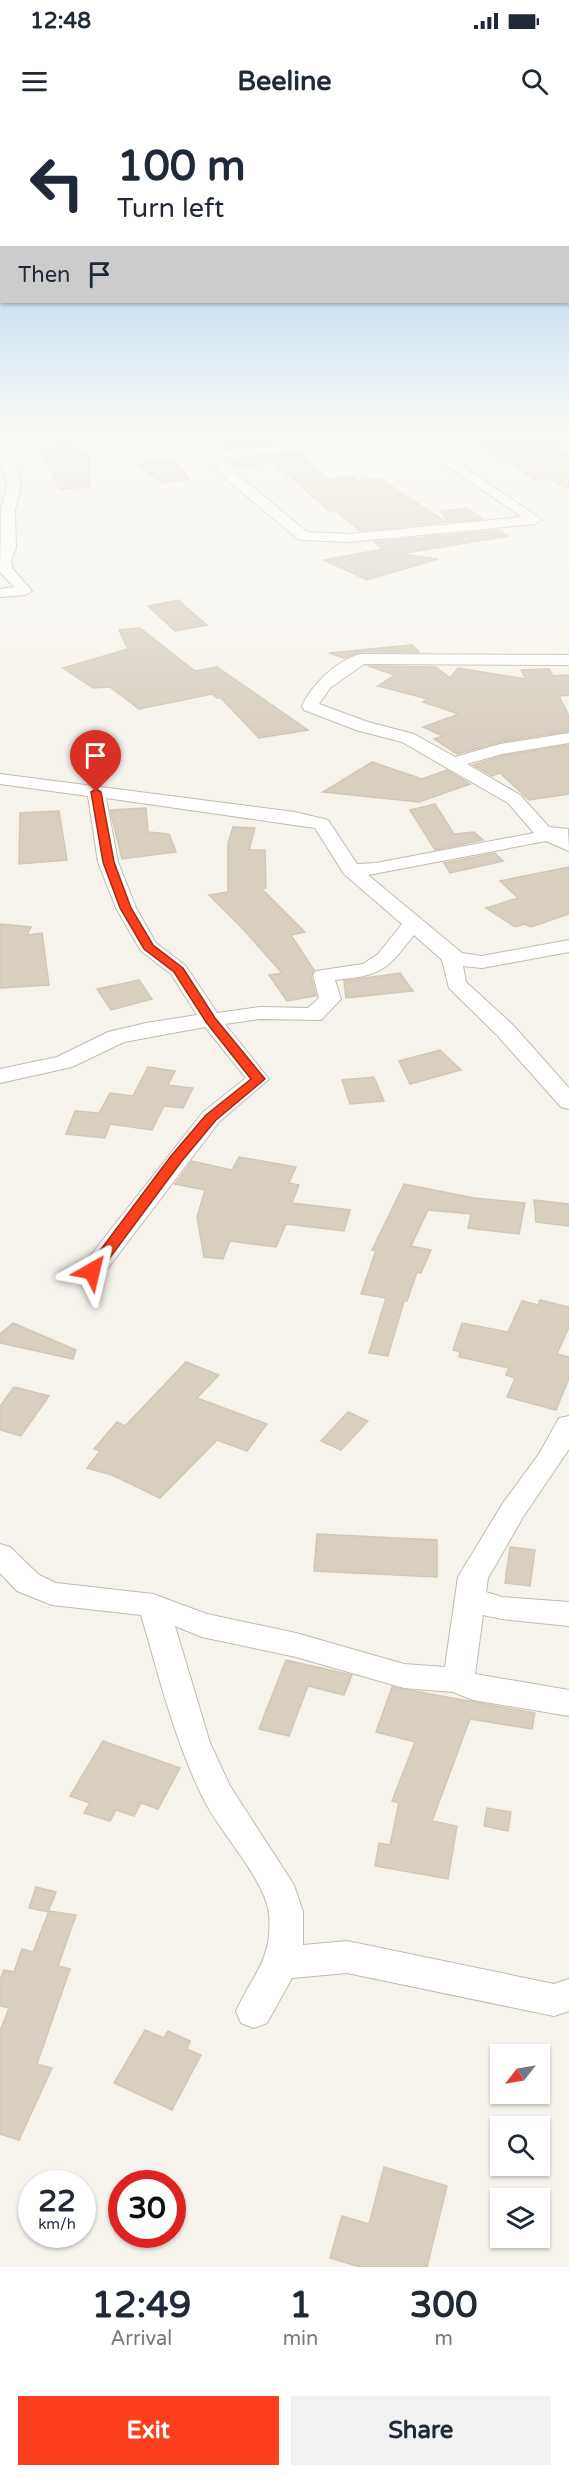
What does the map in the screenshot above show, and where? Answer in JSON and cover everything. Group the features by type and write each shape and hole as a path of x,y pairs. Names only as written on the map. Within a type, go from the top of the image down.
{"street":[{"path":"0,593 25,591 6,570 4,561 9,549 9,536"},
{"path":"307,536 349,538 368,536"},
{"path":"565,837 543,831 514,799 484,784 408,738 362,726 310,706 312,699 337,675 361,659 569,660"},
{"path":"453,764 500,749 569,738"},
{"path":"0,779 295,818 321,824 328,831 351,870 456,959 482,962 569,945"},
{"path":"92,1271 176,1159 211,1117 258,1079 210,1019 179,970 148,947 126,908 108,862 96,792"},
{"path":"351,870 376,868 565,837"},
{"path":"0,1077 64,1062 116,1037 146,1029 260,1012 313,1015 330,999 322,975 369,970 385,958 413,924"},
{"path":"446,952 452,960 456,984 505,1030 569,1102"},
{"path":"459,1680 474,1577 513,1510 549,1460 569,1425"},
{"path":"0,1555 28,1583 52,1594 153,1605 202,1625 296,1645 404,1676 459,1680 473,1688 569,1703"},
{"path":"471,1600 502,1608 569,1614"},
{"path":"153,1605 199,1753 217,1794 278,1885 286,1912 287,1938 282,1963 254,2011"},
{"path":"282,1963 347,1958 554,2000 569,1995"}],"building":[{"path":"434,536 507,536 400,554 438,559 367,580 324,560 383,549 374,542"},
{"path":"179,600 207,625 175,631 148,606"},
{"path":"140,628 195,671 217,667 308,730 259,738 221,698 212,694 139,709 110,687 93,688 63,668 128,649 119,630"},
{"path":"412,645 419,652 361,652 344,658 329,653"},
{"path":"368,666 436,667 450,678 458,668 526,679 521,670 549,669 553,676 569,675 569,695 559,696 569,716 569,731 500,742 457,754 434,739 443,736 423,727 459,714 423,702 428,699 378,686 395,675"},
{"path":"569,745 569,794 529,800 500,773 492,776 473,765 502,756"},
{"path":"372,762 422,779 447,770 470,784 419,802 323,792"},
{"path":"435,804 454,834 474,832 483,840 435,850 410,810"},
{"path":"146,808 148,832 169,834 176,852 122,859 110,810"},
{"path":"59,811 67,860 19,864 20,813"},
{"path":"233,827 255,828 249,850 265,850 266,888 261,888 305,932 291,935 314,970 311,976 316,996 287,1001 269,975 282,973 209,895 228,892 228,843"},
{"path":"495,853 503,861 450,873 444,863"},
{"path":"569,867 569,914 531,927 525,924 515,927 486,908 518,898 500,881"},
{"path":"0,924 31,927 27,935 42,933 49,985 0,988"},
{"path":"400,973 413,991 346,998 344,981"},
{"path":"139,980 152,999 111,1010 97,989"},
{"path":"440,1050 461,1070 410,1084 399,1061"},
{"path":"148,1067 175,1071 168,1085 193,1088 183,1108 164,1106 152,1130 110,1124 105,1138 66,1134 75,1111 99,1113 110,1093 133,1096"},
{"path":"374,1077 384,1101 350,1104 342,1080"},
{"path":"239,1157 296,1167 289,1183 299,1185 292,1203 350,1210 344,1231 286,1224 276,1247 230,1241 223,1259 204,1257 197,1217 205,1190 175,1184 192,1161 232,1170"},
{"path":"404,1184 474,1198 525,1203 519,1234 468,1228 471,1214 428,1210 411,1246 431,1250 421,1273 417,1272 407,1301 404,1301 388,1356 369,1353 386,1298 361,1294 376,1250 372,1250"},
{"path":"534,1200 569,1204 569,1226 536,1222"},
{"path":"540,1300 569,1307 569,1327 557,1354 569,1357 569,1378 556,1410 507,1397 515,1378 506,1375 509,1368 459,1357 460,1352 453,1350 462,1323 508,1332 522,1301 538,1305"},
{"path":"13,1323 76,1350 73,1359 0,1343 0,1334"},
{"path":"186,1362 219,1375 197,1398 267,1424 247,1451 217,1440 160,1498 112,1475 87,1468 100,1451 94,1449 117,1422 125,1426"},
{"path":"14,1387 49,1396 21,1436 0,1430 0,1406"},
{"path":"348,1412 368,1421 341,1450 321,1441"},
{"path":"317,1534 437,1540 437,1577 314,1571"},
{"path":"510,1547 535,1550 530,1586 505,1583"},
{"path":"286,1660 352,1675 344,1695 308,1686 289,1736 259,1729"},
{"path":"392,1687 535,1713 532,1729 470,1719 432,1821 457,1826 448,1879 375,1866 379,1843 390,1845 399,1803 392,1801 415,1742 376,1732"},
{"path":"103,1741 180,1768 158,1809 141,1803 134,1816 116,1810 110,1821 84,1813 90,1803 70,1796"},
{"path":"487,1808 511,1812 508,1831 484,1826"},
{"path":"36,1887 56,1892 48,1912 29,1908"},
{"path":"49,1911 76,1915 58,1966 70,1969 37,2064 52,2068 19,2140 0,2134 0,2031 9,2008 0,2006 0,1980 4,1970 14,1972 22,1949 33,1952"},
{"path":"145,2030 164,2038 168,2031 190,2041 187,2049 201,2055 172,2110 114,2083"},
{"path":"384,2167 447,2186 427,2267 360,2267 330,2258 342,2216 369,2224"}],"route":[{"path":"92,1271 176,1159 211,1117 258,1079 210,1019 179,970 148,947 126,908 108,862 96,792"}]}
